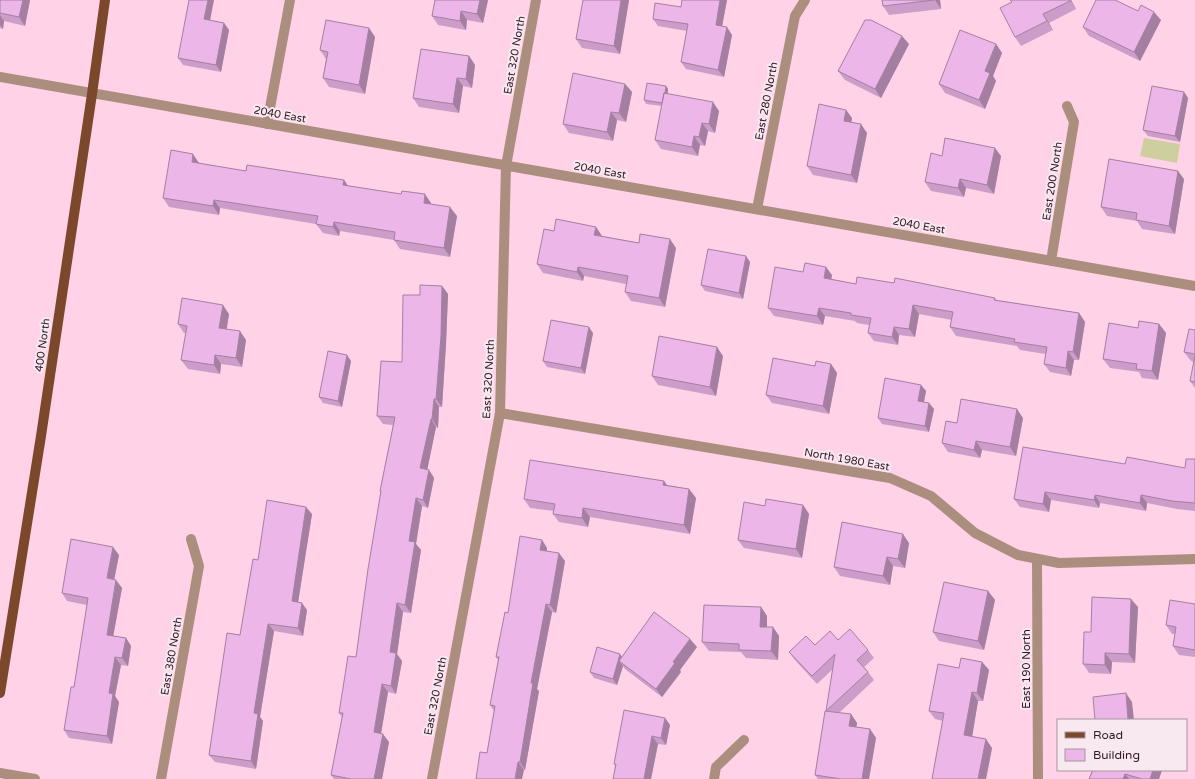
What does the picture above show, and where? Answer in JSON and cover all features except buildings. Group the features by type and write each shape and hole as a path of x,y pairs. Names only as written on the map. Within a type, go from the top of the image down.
{"main road":[{"name":"400 North","path":"0,693 42,429 105,0"}],"street":[{"path":"267,124 290,0"},
{"name":"East 320 North","path":"432,779 500,413 506,166 536,0"},
{"name":"East 280 North","path":"757,209 795,16 805,0"},
{"name":"2040 East","path":"0,77 1195,286"},
{"name":"East 200 North","path":"1051,261 1074,122 1067,106"},
{"name":"North 1980 East","path":"500,413 890,478 931,496 975,533 1018,555 1037,559 1058,562 1195,559"},
{"name":"East 380 North","path":"161,779 199,566 191,539"},
{"name":"East 190 North","path":"1037,559 1038,779"},
{"path":"714,779 716,767 744,740"},
{"path":"0,773 35,779"}],"green space":[{"path":"1144,138 1180,144 1177,163 1140,156"}]}
